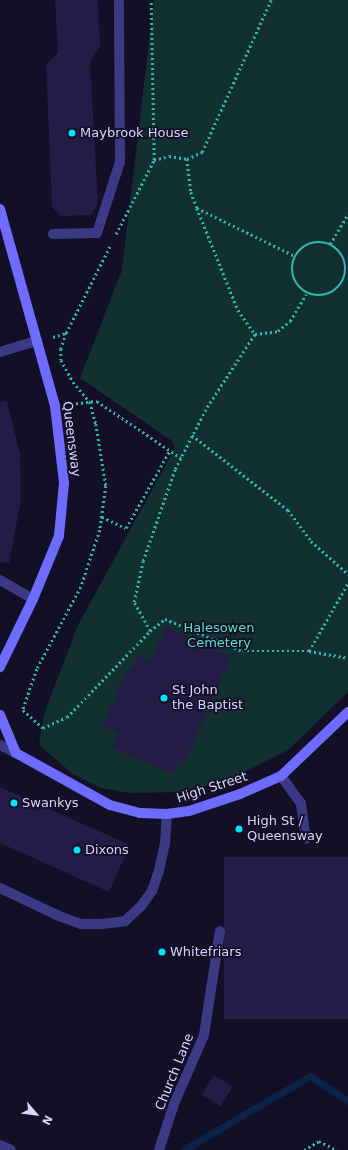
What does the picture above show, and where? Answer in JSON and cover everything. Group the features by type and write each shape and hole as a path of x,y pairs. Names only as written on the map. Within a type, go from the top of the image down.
{"main road":[{"name":"Queensway","path":"0,209 55,406 64,483 59,536 33,599 0,668"},
{"name":"High Street","path":"16,753 110,806 140,813 167,814 189,811 240,794 281,776 348,712"},
{"path":"0,715 16,753"}],"street":[{"path":"53,234 97,232 120,162 119,0"},
{"path":"0,352 37,341"},
{"path":"0,580 33,599"},
{"name":"High Street","path":"0,744 16,753"},
{"path":"281,776 301,804 306,839"},
{"path":"0,888 59,916 81,924 102,924 125,921 141,906 152,891 159,871 165,843 167,814"},
{"name":"Church Lane","path":"159,1150 174,1104 204,1035 220,931"},
{"path":"0,1145 11,1150"}],"path":[{"path":"154,160 169,156 186,158 202,152 271,0"},
{"path":"186,158 191,192 197,208 238,310 255,334"},
{"path":"197,208 295,256"},
{"path":"330,244 348,214"},
{"path":"318,242 330,244 338,249 344,260 346,273 343,281 331,293 323,296 306,294 299,288 291,273 295,256 306,245 318,242"},
{"path":"343,281 348,284"},
{"path":"150,631 134,602 143,562 181,458 207,407 255,334 278,331 290,321 306,294"},
{"path":"55,406 97,401 181,458"},
{"path":"192,435 288,510 311,542 348,574"},
{"path":"102,517 126,528 170,450"},
{"path":"310,651 348,583"},
{"path":"23,710 43,728 67,717 150,631 165,620 242,651 310,651 348,658"},
{"path":"304,1150 319,1141 337,1150"}],"green space":[{"name":"Halesowen Cemetery","path":"154,0 348,0 348,692 288,750 232,778 183,792 130,793 101,788 73,774 39,745 44,714 78,625 175,448 172,441 80,378 122,270"}],"building":[{"name":"Maybrook House","path":"55,0 98,0 100,47 90,62 98,203 91,215 61,216 52,207 46,64 58,53"},
{"path":"7,401 20,454 21,501 9,563 0,562 0,402"},
{"name":"St John the Baptist","path":"166,627 231,656 185,762 179,760 173,774 112,748 118,733 103,726 128,669 132,670 138,656 151,661"},
{"path":"0,787 130,845 109,892 0,843"},
{"path":"224,857 348,857 348,1019 224,1019"},
{"path":"214,1075 233,1087 220,1106 202,1095"}],"waterway":[{"path":"183,1150 310,1076 348,1101"}],"place":[{"name":"Maybrook House","path":"72,133"},
{"name":"St John the Baptist","path":"164,698"},
{"name":"Swankys","path":"14,803"},
{"name":"High St / Queensway","path":"239,829"},
{"name":"Dixons","path":"77,850"},
{"name":"Whitefriars","path":"162,952"}]}
